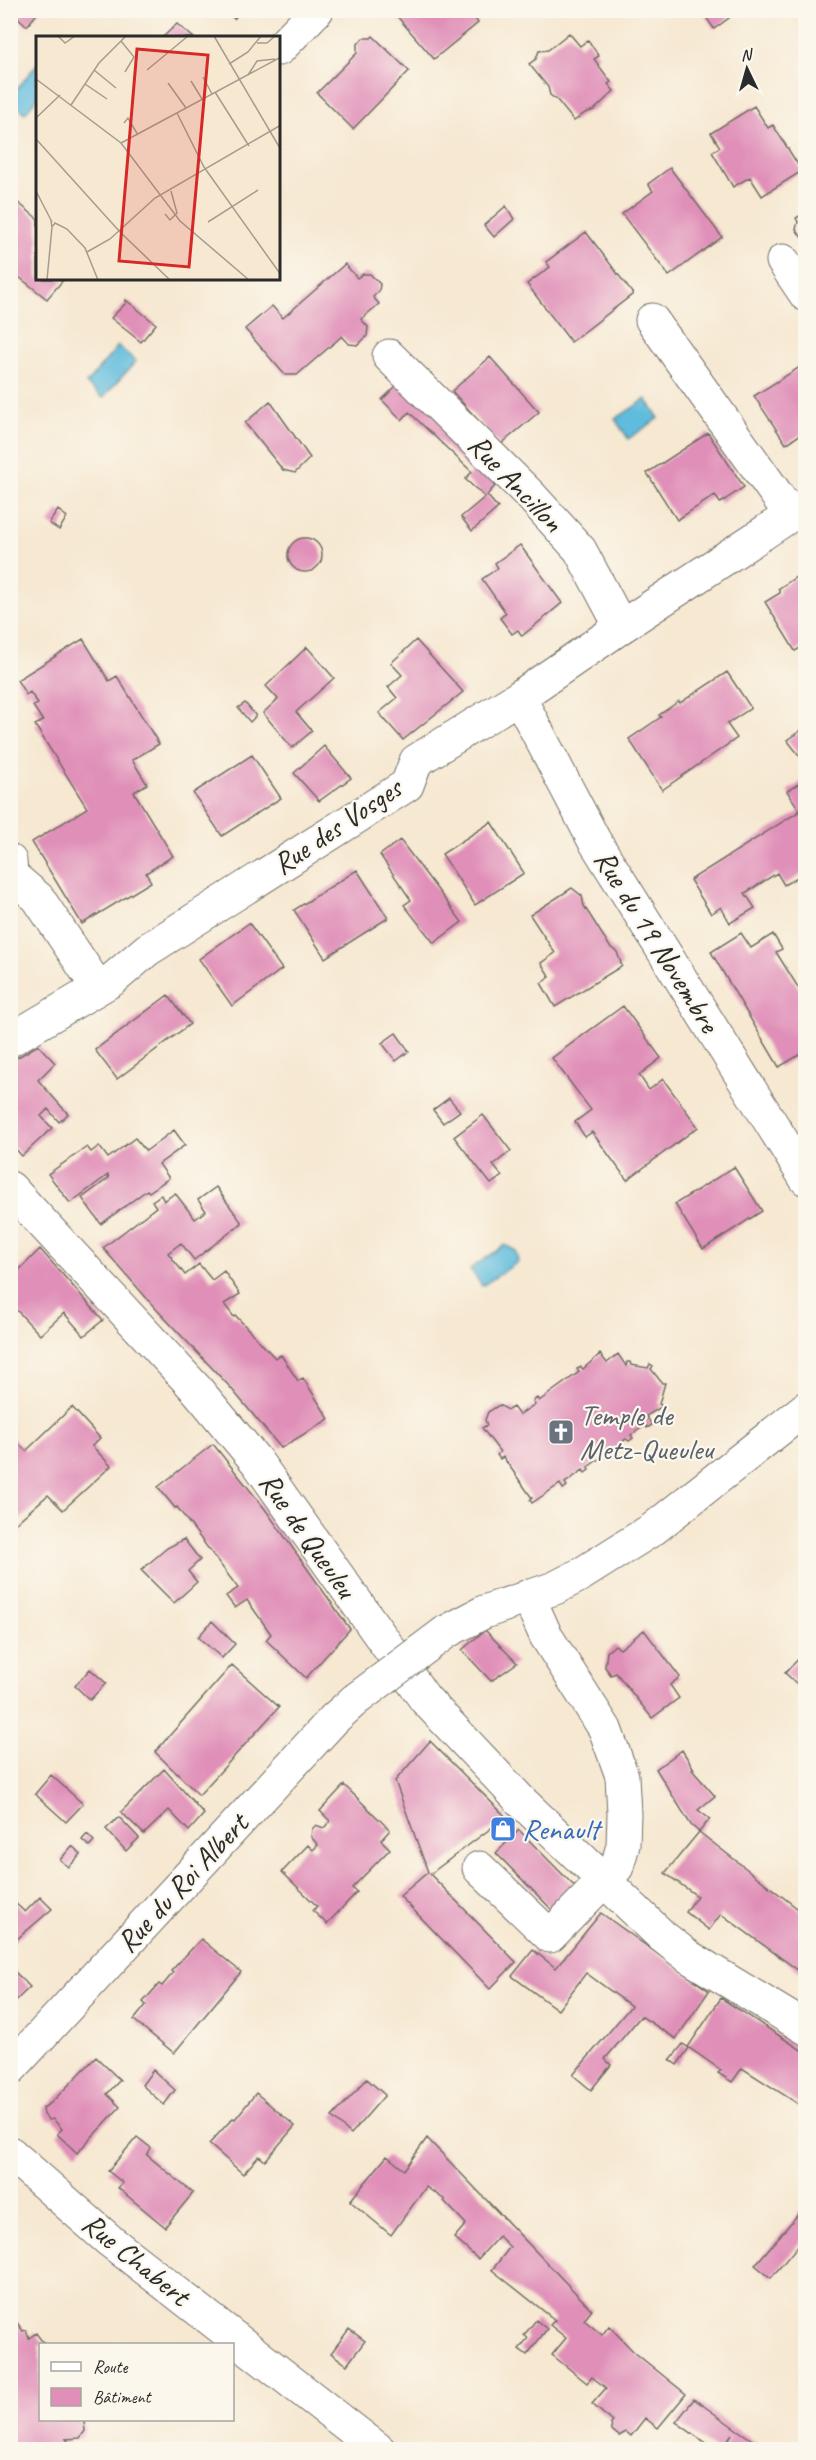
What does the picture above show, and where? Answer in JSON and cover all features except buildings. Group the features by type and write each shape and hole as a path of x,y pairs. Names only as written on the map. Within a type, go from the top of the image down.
{"street":[{"path":"280,48 317,10"},
{"path":"783,261 806,295"},
{"path":"652,320 798,510"},
{"name":"Rue Ancillon","path":"388,356 531,496 580,550 621,627"},
{"name":"Rue des Vosges","path":"10,1040 112,980 147,950 407,785 416,761 519,697 798,510"},
{"name":"Rue du 19 Novembre","path":"519,697 594,840 806,1179"},
{"path":"10,861 11,875 38,898 98,988"},
{"name":"Rue de Queuleu","path":"10,1188 198,1391 257,1462 424,1699 521,1800 662,1936 689,1957 806,2028"},
{"path":"479,1868 550,1936 617,1866 623,1845 622,1776 605,1730 546,1636 528,1596 555,1588 580,1575 653,1529 806,1408"},
{"name":"Rue du Roi Albert","path":"10,2069 334,1719 355,1700 446,1632 484,1612 528,1596"},
{"name":"Rue Chabert","path":"10,2153 110,2241 379,2450"}],"water":[{"path":"36,65 36,99 25,113 11,101 11,96"},
{"path":"118,346 136,361 103,398 86,384"},
{"path":"646,399 659,418 628,439 615,419"},
{"path":"505,1245 516,1251 518,1262 482,1286 470,1269"}],"place":[{"name":"Temple de Metz-Queuleu","path":"561,1432"},
{"name":"Renault","path":"503,1829"}]}
